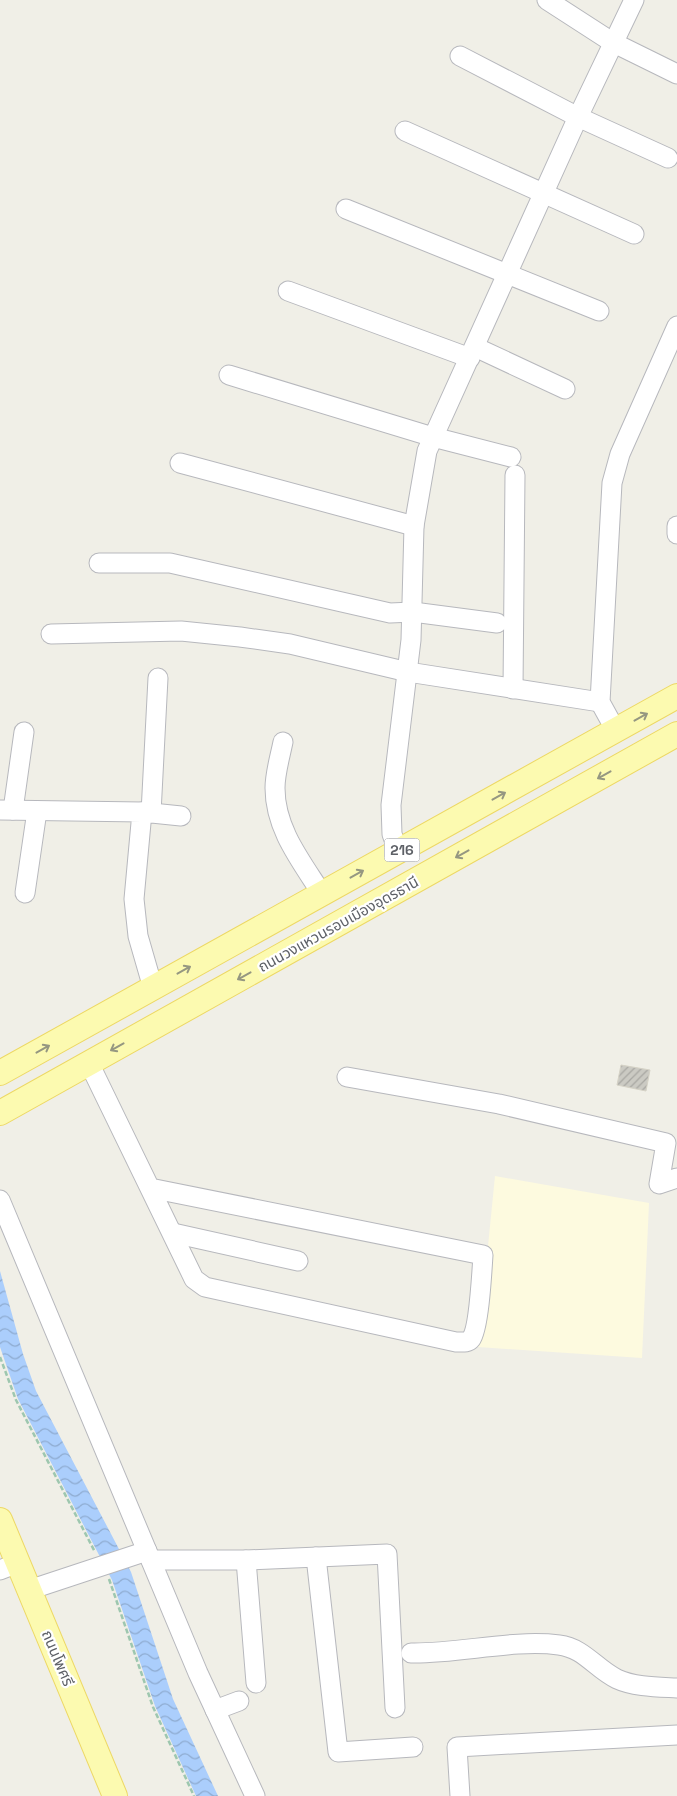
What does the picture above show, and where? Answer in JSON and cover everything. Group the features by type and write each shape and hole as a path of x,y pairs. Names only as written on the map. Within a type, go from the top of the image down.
{"main road":[{"name":"216","path":"0,1072 677,696"},
{"name":"ถนนวงแหวนรอบเมืองอุดรธานี","path":"0,1113 677,734"},
{"name":"ถนนโพศรี","path":"0,1520 9,1566 29,1590 115,1796"}],"street":[{"path":"546,0 612,42 677,74"},
{"path":"398,851 390,821 408,672 413,612 414,526 427,451 473,353 612,42 634,0"},
{"path":"460,56 578,117 668,158"},
{"path":"405,131 634,234"},
{"path":"346,209 508,272 600,311"},
{"path":"288,291 473,353 565,389"},
{"path":"616,730 600,702 612,483 620,454 677,326"},
{"path":"229,375 433,437 513,466 513,689"},
{"path":"180,462 414,526"},
{"path":"677,526 677,534"},
{"path":"99,562 170,563 390,613 413,612 497,623"},
{"path":"51,634 181,631 240,637 290,644 408,672 600,702"},
{"path":"153,988 138,936 134,900 147,813 158,678"},
{"path":"24,732 6,810 147,813 181,816"},
{"path":"283,742 275,780 276,808 287,841 322,894"},
{"path":"25,893 37,811"},
{"path":"89,1063 194,1279 205,1287 456,1342 468,1342 474,1333 483,1256 150,1188"},
{"path":"347,1077 499,1104 666,1143 659,1184 677,1178"},
{"path":"0,1200 149,1556 215,1710 255,1796"},
{"path":"173,1233 298,1260"},
{"path":"29,1590 127,1558 149,1556 246,1560 387,1554 395,1708"},
{"path":"316,1557 338,1752 413,1747"},
{"path":"246,1560 256,1683"},
{"path":"411,1653 445,1653 534,1644 559,1645 574,1649 588,1656 602,1670 618,1680 677,1688"},
{"path":"215,1710 238,1701"},
{"path":"460,1796 457,1747 677,1735"}],"shaded area":[{"path":"495,1176 649,1203 642,1358 478,1347"}],"water":[{"path":"0,1271 23,1354 36,1391 131,1572 173,1699 218,1796 196,1796 155,1706 112,1580 18,1399 0,1347"}],"building":[{"path":"621,1065 650,1070 646,1091 617,1085"}]}
